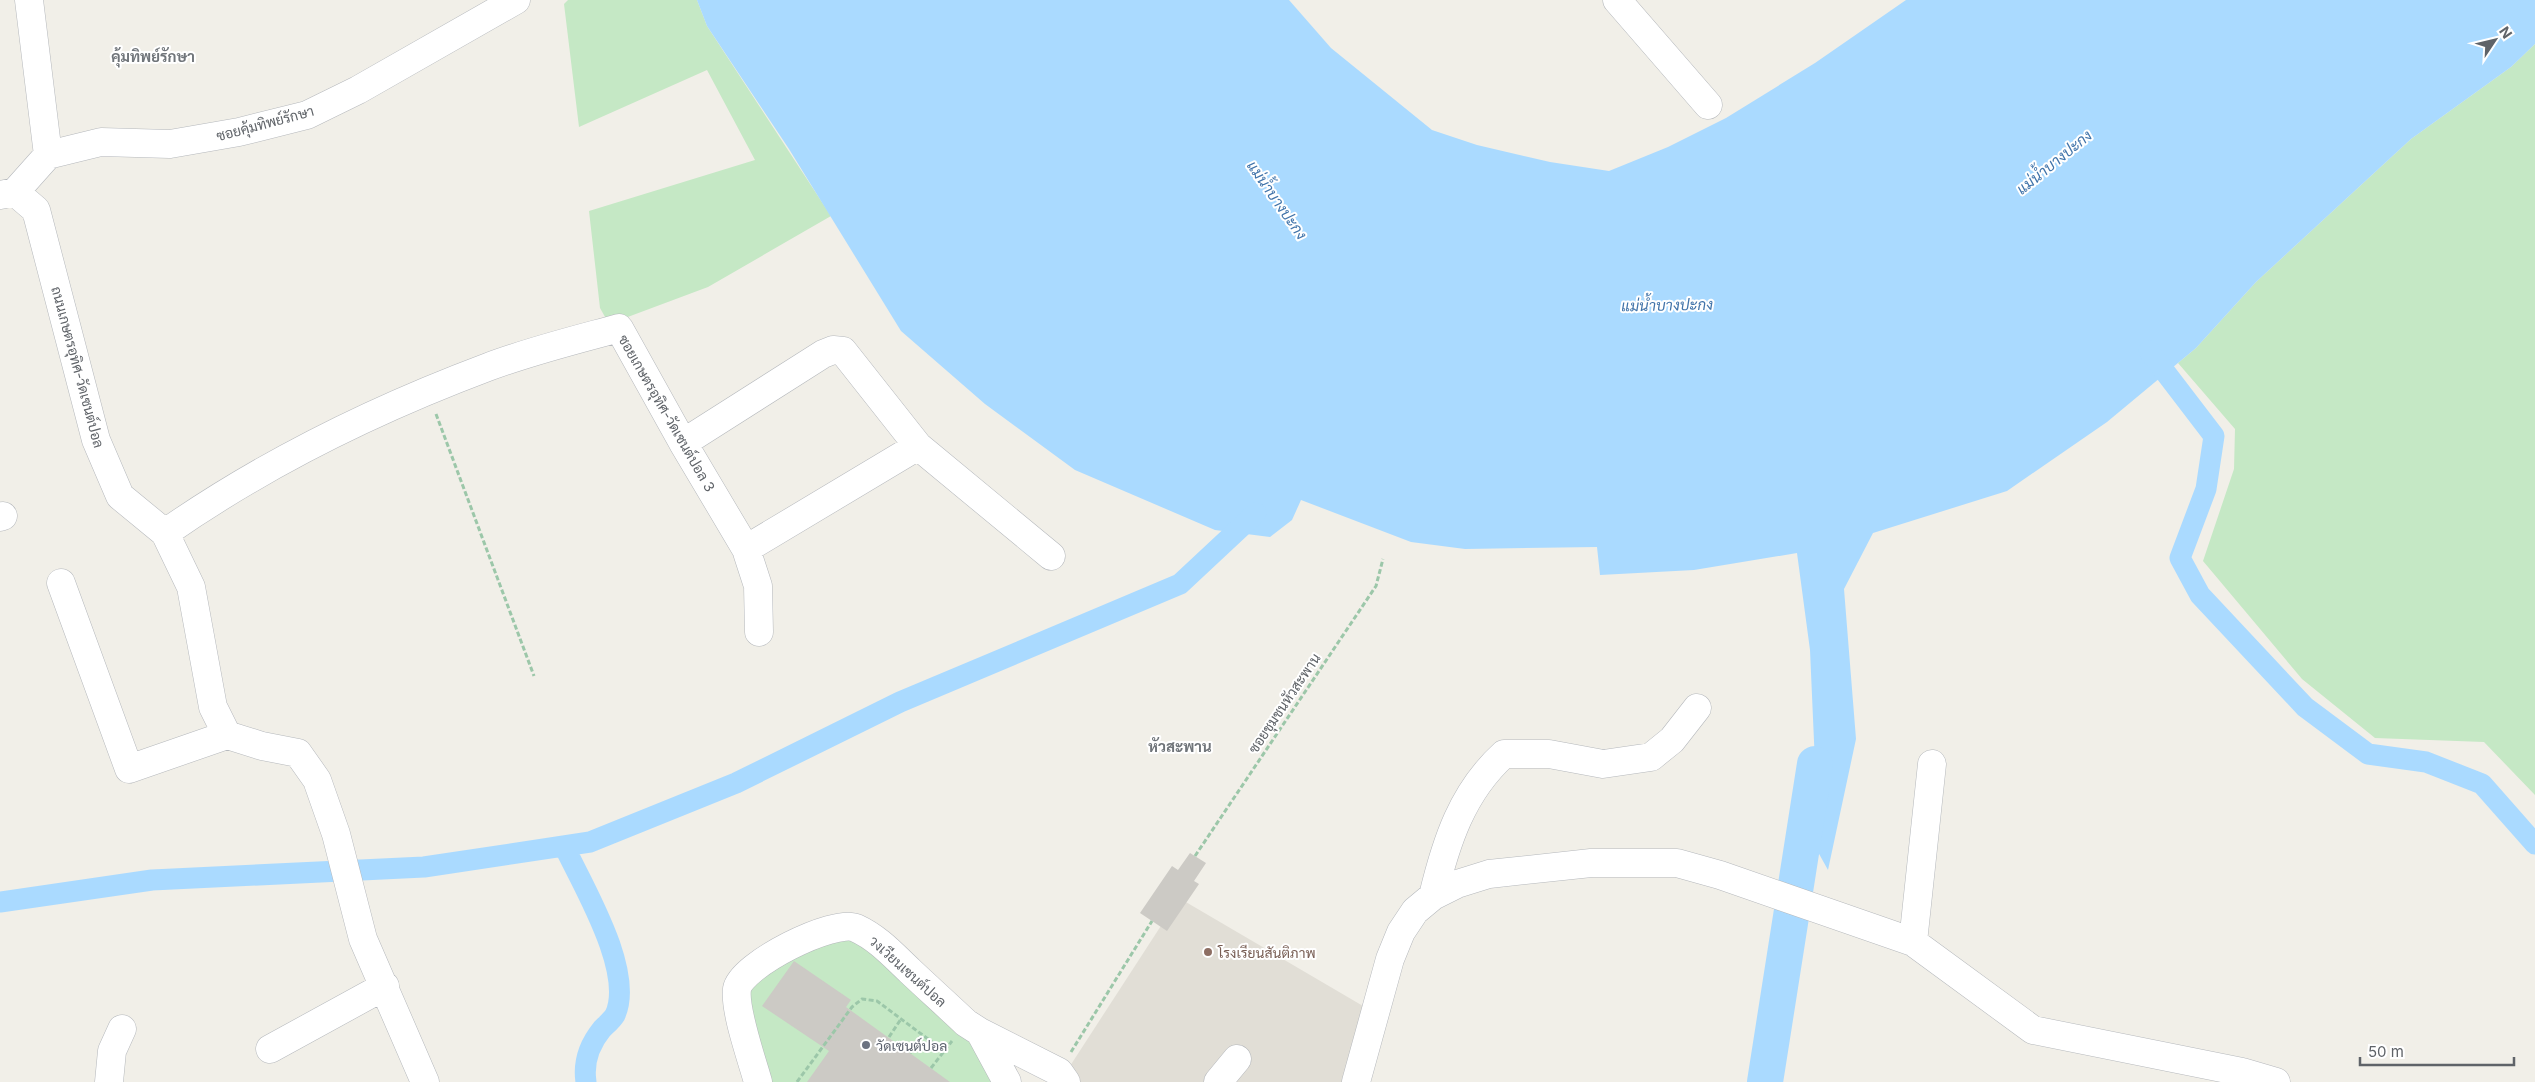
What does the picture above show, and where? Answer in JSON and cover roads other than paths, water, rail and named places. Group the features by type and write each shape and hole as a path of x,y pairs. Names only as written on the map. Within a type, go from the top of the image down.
{"street":[{"path":"7,193 48,155 29,0"},
{"name":"ซอยคุ้มทิพย์รักษา","path":"48,155 101,142 170,144 239,132 307,115 358,90 516,0"},
{"path":"1617,0 1708,105"},
{"name":"ถนนเกษตรอุทิศ-วัดเซนต์ปอล","path":"7,193 36,210 96,440 120,496 165,533 191,587 213,707 228,735"},
{"name":"ซอยเกษตรอุทิศ-วัดเซนต์ปอล 3","path":"165,533 190,516 282,462 387,408 489,367 619,328 683,443 746,549 758,586 759,632"},
{"path":"683,443 833,350 843,351 918,446 1050,556"},
{"path":"746,549 918,446"},
{"path":"61,583 129,769 228,735 262,746 298,753 317,780 336,834 363,939 425,1082"},
{"path":"1433,896 1443,852 1455,823 1471,792 1487,770 1504,754 1550,754 1603,764 1651,758 1672,740 1698,708"},
{"path":"1913,942 1932,764"},
{"path":"1356,1082 1390,959 1401,932 1415,911 1433,896 1457,884 1489,874 1591,863 1677,863 1720,875 1840,915 1913,942 2033,1030 2242,1072 2276,1082"},
{"name":"วงเวียนเซนต์ปอล","path":"758,1082 738,1007 736,991 739,981 754,967 793,945 830,928 854,927 876,940 973,1027 1062,1077"},
{"path":"270,1049 384,986"},
{"name":"วงเวียนเซนต์ปอล","path":"973,1027 1007,1082"},
{"path":"109,1082 112,1051 122,1029"},
{"path":"1218,1082 1237,1059"}],"water":[{"name":"แม่น้ำบางปะกง","path":"697,0 1289,0 1331,48 1432,130 1477,145 1550,162 1609,171 1668,147 1726,118 1815,63 1906,0 2535,0 2535,44 2511,67 2411,139 2256,282 2196,348 2107,422 2007,491 1873,533 1844,589 1856,739 1828,870 1803,825 1815,764 1810,650 1797,553 1694,570 1600,575 1597,547 1465,549 1411,542 1301,500 1292,520 1270,537 1215,530 1075,470 985,404 901,331 789,149 707,26"}],"waterway":[{"path":"2149,351 2214,436 2206,489 2180,558 2200,595 2305,707 2368,754 2426,762 2482,784 2535,844"},
{"path":"0,902 152,880 424,867 590,842 736,783 900,702 1180,584 1256,513"},
{"path":"1765,1082 1815,764"},
{"path":"564,846 604,929 613,953 618,976 619,997 615,1015 602,1029 590,1048 585,1068 586,1082"}],"place":[{"name":"โรงเรียนสันติภาพ","path":"1208,952"},
{"name":"วัดเซนต์ปอล","path":"866,1045"}],"district":[{"name":"คุ้มทิพย์รักษา","path":"153,56"},
{"name":"หัวสะพาน","path":"1180,746"}]}
